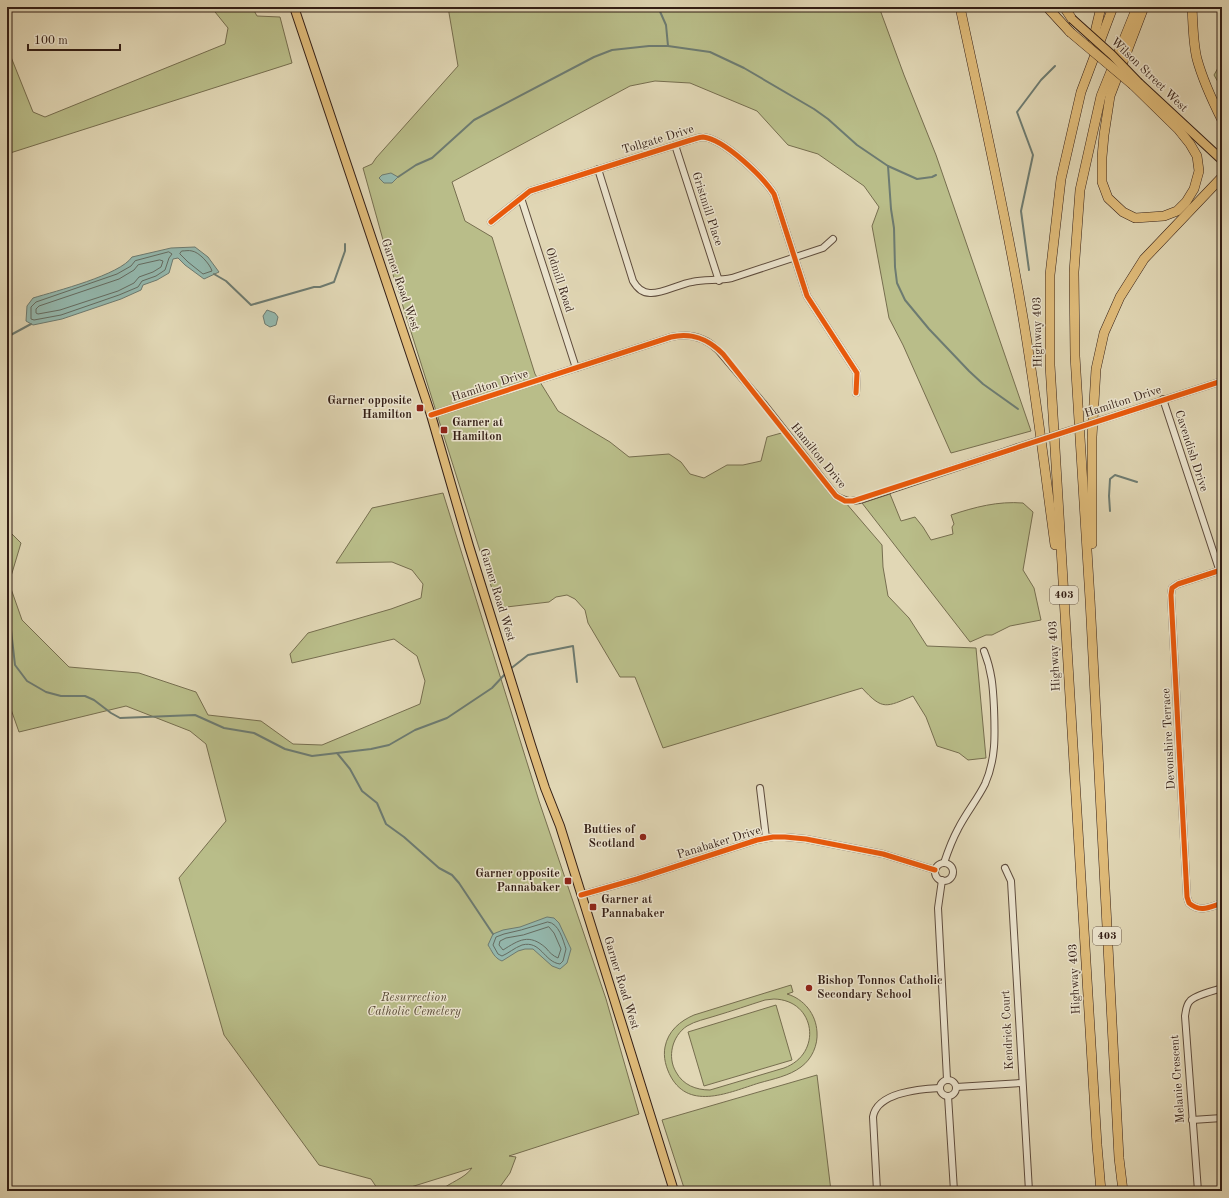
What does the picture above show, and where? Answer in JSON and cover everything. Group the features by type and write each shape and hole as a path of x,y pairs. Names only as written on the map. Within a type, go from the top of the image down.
{"highway":[{"path":"960,7 995,170 1021,304 1035,390 1064,612"},
{"path":"1047,7 1070,32 1136,84 1178,129 1197,156 1199,171 1194,189 1186,202 1177,212 1164,216 1135,218 1123,212 1108,198 1102,182 1102,157 1110,96 1144,7"},
{"path":"1064,7 1072,19"},
{"path":"1081,92 1101,7"},
{"name":"Highway 403","path":"1101,1191 1064,612 1050,365 1050,275 1061,180 1081,92 1113,7"},
{"name":"403","path":"1123,1191 1119,1158 1090,599 1075,356 1074,272 1080,198 1101,96 1137,7"},
{"path":"1192,7 1197,59 1208,90 1222,120"},
{"path":"1090,599 1093,517 1092,437 1096,369 1104,333 1120,296 1144,259 1222,177"}],"main road":[{"name":"Garner Road West","path":"294,7 431,415 469,546 531,745 545,788 560,826 674,1191"},
{"name":"Wilson Street West","path":"1059,7 1112,55 1136,84 1222,160"}],"street":[{"name":"Tollgate Drive","path":"491,222 530,191 674,145 703,138 729,149 764,181 774,194 807,296 857,373 856,393"},
{"name":"Gristmill Place","path":"674,145 719,281"},
{"path":"598,169 633,281 638,288 645,292 653,293 692,282 719,281 732,278 794,259 823,248 833,239"},
{"name":"Oldmill Road","path":"521,198 576,368"},
{"name":"Hamilton Drive","path":"431,415 675,336 692,336 707,341 718,350 736,370 836,496 845,501 853,501 1222,381"},
{"name":"Cavendish Drive","path":"1163,399 1218,571 1222,578"},
{"name":"Devonshire Terrace","path":"1218,571 1178,584 1172,588 1171,595 1187,897 1189,904 1198,909 1207,908 1222,903"},
{"path":"944,863 958,828 984,785 992,765 995,732 992,674 984,651"},
{"path":"760,788 766,838"},
{"name":"Panabaker Drive","path":"582,895 766,838 806,838 891,856 935,870"},
{"path":"944,863 951,867 952,873 950,878 942,880 937,878 935,870 938,865 944,863"},
{"name":"Kendrick Court","path":"1006,868 1011,881 1029,1191"},
{"path":"942,880 938,898 938,908 947,1080"},
{"name":"Melanie Crescent","path":"1198,1191 1185,1016 1189,1001 1222,988"},
{"path":"947,1080 954,1082 956,1087 953,1094 948,1096 942,1093 940,1088 941,1083 947,1080"},
{"path":"956,1087 1022,1083"},
{"path":"877,1191 873,1117 876,1107 882,1101 905,1093 919,1089 940,1088"},
{"path":"948,1096 954,1191"},
{"path":"1192,1120 1222,1118"}],"green space":[{"path":"211,7 252,7 257,16 280,17 292,63 7,154 7,47 33,112 45,117 225,44 228,28"},
{"path":"448,7 879,7 936,155 1031,431 951,453 903,345 889,318 872,226 879,207 864,186 818,154 788,145 757,111 690,83 655,81 630,86 452,182 465,221 492,237 535,374 558,411 610,442 629,457 669,454 681,462 690,474 704,478 727,465 743,465 761,461 767,437 785,432 882,545 883,567 888,596 909,618 927,646 976,648 986,758 968,760 959,753 937,746 926,717 913,696 897,703 885,705 880,704 862,688 663,748 635,677 620,677 588,623 585,610 575,599 567,595 556,597 549,602 498,608 390,265 363,168 372,164 458,66"},
{"path":"1222,61 1222,89 1214,75"},
{"name":"Resurrection Catholic Cemetery","path":"443,493 539,801 606,999 639,1114 509,1156 516,1157 510,1173 497,1191 440,1191 465,1175 472,1168 398,1191 379,1191 371,1179 319,1165 224,1035 179,878 226,821 206,744 190,731 126,706 19,732 7,698 7,529 21,543 9,583 22,620 69,667 139,673 196,692 208,715 261,721 293,744 322,745 420,704 425,681 417,656 394,639 292,663 290,654 308,633 391,609 421,598 423,584 412,570 392,562 336,563 372,508"},
{"path":"890,494 901,521 915,517 931,540 953,534 952,527 954,524 951,515 987,505 1023,503 1033,512 1023,570 1034,588 1041,620 1010,626 992,635 986,635 970,642 862,503"},
{"path":"791,985 793,992 787,994 804,1003 812,1013 817,1032 814,1051 805,1064 791,1073 781,1077 723,1094 700,1096 689,1094 679,1087 669,1074 664,1055 667,1041 675,1027 694,1015","holes":["774,999 788,1002 799,1008 806,1018 809,1029 809,1040 805,1051 796,1061 784,1068 710,1090 690,1086 679,1077 673,1066 672,1047 678,1035 687,1026 697,1021 765,1000"]},
{"path":"776,1005 792,1060 704,1086 688,1032"},
{"path":"817,1075 831,1191 685,1191 662,1120"}],"water":[{"path":"391,173 398,177 392,183 384,183 379,178 382,175"},
{"path":"195,247 208,257 219,272 204,279 178,258 173,259 169,273 157,280 143,285 141,290 121,299 62,319 33,325 26,321 27,306 33,298 87,282 115,270 125,264 132,257 171,248"},
{"path":"267,310 275,313 278,317 276,325 270,327 265,324 263,316"},
{"path":"547,917 554,918 559,923 571,949 567,963 560,969 552,966 533,949 518,951 502,961 499,960 488,945 493,934 503,930 520,927"}],"waterway":[{"path":"658,7 666,25 668,46"},
{"path":"398,177 416,165 432,158 474,120 594,57 612,50 649,46 668,46 710,52 744,68 814,109 828,119 857,145 888,166 917,179 936,175"},
{"path":"1029,270 1021,211 1033,155 1017,112 1041,80 1055,66"},
{"path":"888,166 894,228 897,283 905,300 929,329 969,371 983,384 1018,409"},
{"path":"214,274 226,281 251,305 334,282 345,251 345,244"},
{"path":"7,337 31,324"},
{"path":"1110,511 1110,479 1115,475 1137,482"},
{"path":"7,614 10,621 15,665 27,681 46,692 61,696 85,696 94,700 120,718 195,715 224,728 254,733 285,749 312,756 371,749 389,745 415,730 447,718 492,688 506,673"},
{"path":"509,670 528,655 573,646 577,682"},
{"path":"337,753 350,769 362,791 377,803 386,824 404,837 439,868 452,875 493,934"}],"cycle path":[{"path":"491,222 530,191 698,138 703,137 712,139 732,151 761,178 774,194 807,296 857,373 856,393"},
{"path":"431,415 671,337 686,335 693,336 712,344 723,354 836,496 845,501 853,501 1222,381"},
{"path":"1218,571 1178,584 1172,588 1171,595 1187,897 1189,903 1197,908 1205,908 1222,903"},
{"path":"581,895 637,879 757,840 773,837 806,839 883,854 935,870"}],"place":[{"name":"Garner opposite Hamilton","path":"420,408"},
{"name":"Garner at Hamilton","path":"444,430"},
{"name":"Butties of Scotland","path":"643,837"},
{"name":"Garner opposite Pannabaker","path":"568,881"},
{"name":"Garner at Pannabaker","path":"593,907"},
{"name":"Bishop Tonnos Catholic Secondary School","path":"809,988"}]}
